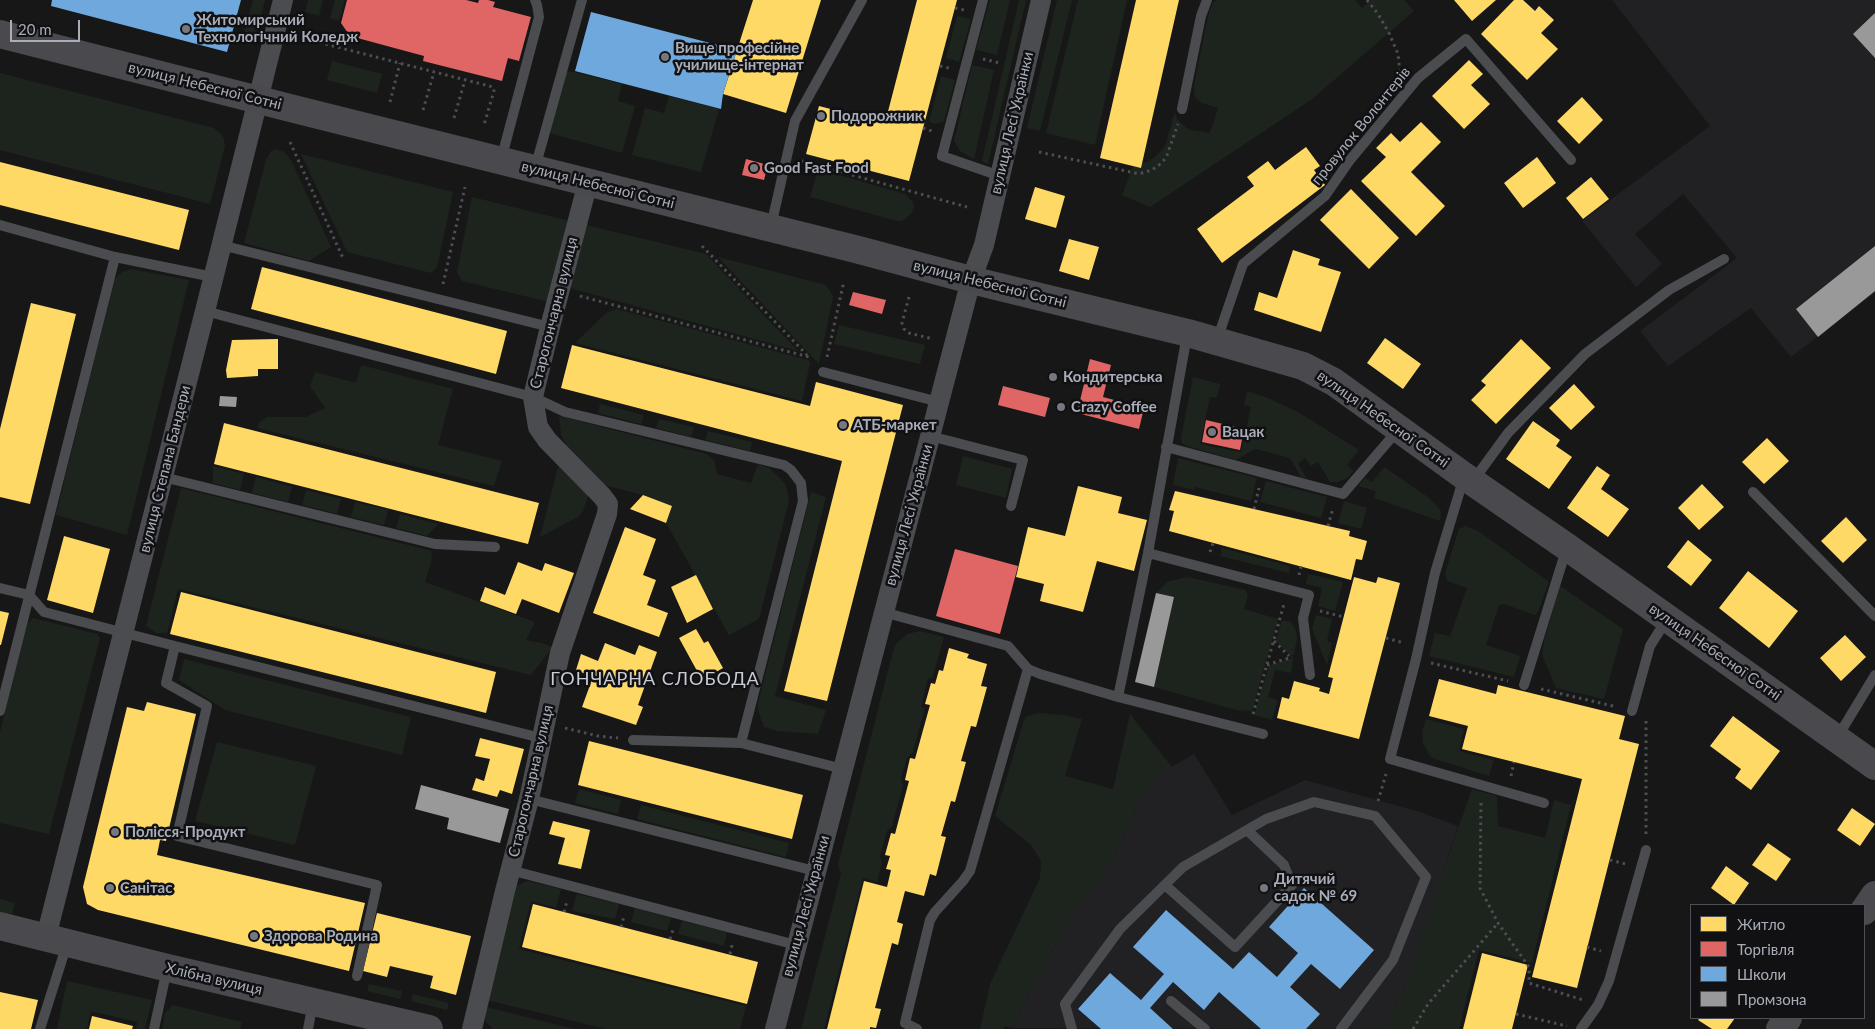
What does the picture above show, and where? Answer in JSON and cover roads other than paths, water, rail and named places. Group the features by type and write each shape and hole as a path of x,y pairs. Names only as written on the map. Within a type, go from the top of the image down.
{"street":[{"name":"вулиця Степана Бандери","path":"57,940 124,633 282,0"},
{"name":"вулиця Лесі Українки","path":"775,1029 883,612 972,280 984,245 1041,0"},
{"name":"вулиця Небесної Сотні","path":"0,34 1188,333 1303,366 1319,373 1875,766"},
{"name":"Старогончарна вулиця","path":"472,1029 529,799 560,652 607,514 608,504 602,496 547,440 538,427 533,397 588,182"},
{"path":"1865,910 1875,895"},
{"name":"Хлібна вулиця","path":"0,926 168,968 429,1029"}],"lane":[{"path":"500,160 539,17 538,5 535,0"},
{"path":"535,169 582,0"},
{"path":"770,228 795,121 862,0"},
{"path":"983,0 942,156 1000,176"},
{"path":"1182,109 1201,16 1207,0"},
{"name":"провулок Волонтерів","path":"1217,341 1243,264 1325,196 1350,160 1418,78 1466,40 1571,160"},
{"path":"0,225 115,258 213,277"},
{"path":"221,245 550,327"},
{"path":"0,711 115,258"},
{"path":"1544,803 1390,759 1416,659 1435,573 1468,479 1508,433 1585,354 1670,290 1724,259"},
{"path":"205,311 533,397 565,412 784,466 798,476 802,483 803,501 741,743"},
{"path":"1118,698 1148,553 1188,333"},
{"path":"823,372 939,402"},
{"path":"1166,448 1343,494 1399,430"},
{"path":"930,436 1023,460 1011,506"},
{"path":"163,477 435,544 495,548"},
{"path":"1753,492 1875,616"},
{"path":"1524,685 1567,547"},
{"path":"1148,553 1309,595 1303,618 1310,675"},
{"path":"0,588 29,595 44,612 124,633 543,730"},
{"path":"883,612 1008,646 1028,669 1040,674 1118,698 1263,734"},
{"path":"1632,710 1650,646 1668,618"},
{"path":"175,646 166,683 207,706 177,836 377,885 357,976"},
{"path":"917,1029 905,1023 930,920 964,881 970,871 1028,669"},
{"path":"1836,738 1875,675"},
{"path":"633,740 741,743 843,769"},
{"path":"529,799 815,871"},
{"path":"1072,1029 1065,1004 1120,929 1183,867 1266,819 1314,802 1374,816 1426,877 1393,960 1342,1029"},
{"path":"1165,885 1235,946 1292,885 1284,865 1246,830"},
{"path":"1582,1029 1598,1005 1609,981 1646,850"},
{"path":"510,870 796,944"},
{"path":"40,1029 57,940"},
{"path":"154,1029 168,968"},
{"path":"1171,1001 1205,1029"},
{"path":"308,1029 314,1002"}],"place":[{"name":"Житомирський Технологічний Коледж","path":"186,29"},
{"name":"Вище професійне училище-інтернат","path":"665,57"},
{"name":"Подорожник","path":"821,116"},
{"name":"Good Fast Food","path":"754,168"},
{"name":"Кондитерська","path":"1053,377"},
{"name":"Crazy Coffee","path":"1061,407"},
{"name":"АТБ-маркет","path":"843,425"},
{"name":"Вацак","path":"1212,432"},
{"name":"Полісся-Продукт","path":"115,832"},
{"name":"Санітас","path":"110,888"},
{"name":"Дитячий садок № 69","path":"1264,888"},
{"name":"Здорова Родина","path":"254,936"}],"district":[{"name":"ГОНЧАРНА СЛОБОДА","path":"655,679"}]}
